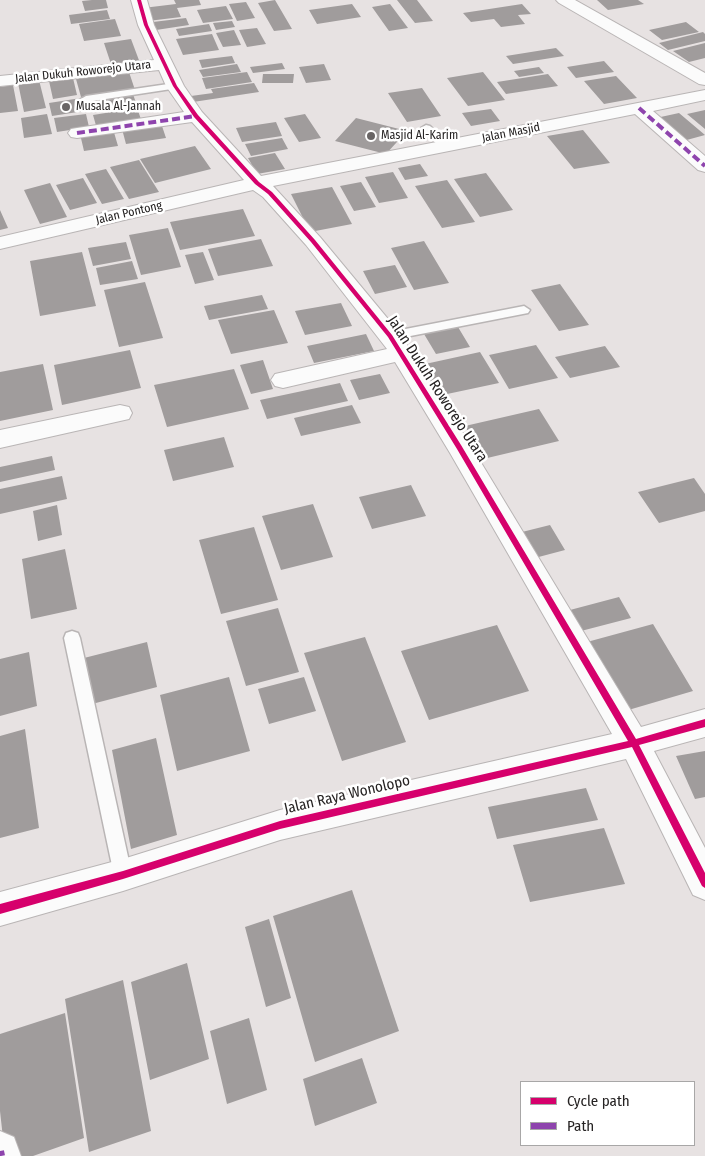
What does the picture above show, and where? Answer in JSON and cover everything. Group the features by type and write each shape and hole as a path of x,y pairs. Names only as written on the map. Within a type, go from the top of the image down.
{"street":[{"name":"Jalan Dukuh Roworejo Utara","path":"139,0 146,25 175,86 196,116 313,241 395,344 459,447 634,743 676,823 705,884"},
{"path":"564,0 705,80"},
{"name":"Jalan Dukuh Roworejo Utara","path":"0,81 166,64"},
{"name":"Jalan Masjid","path":"257,182 705,95"},
{"path":"639,108 705,166"},
{"path":"78,133 196,116"},
{"name":"Jalan Pontong","path":"0,243 257,182"},
{"path":"283,380 395,344"},
{"path":"0,439 120,414"},
{"name":"Jalan Raya Wonolopo","path":"0,909 123,875 280,825 634,743 705,723"},
{"path":"0,1151 1,1156"}],"lane":[{"path":"86,99 175,86"},
{"path":"426,128 445,146"},
{"path":"395,344 524,310"},
{"path":"72,638 123,875"}],"building":[{"path":"106,0 108,8 85,11 82,1"},
{"path":"174,0 199,0 201,5 177,8 181,17 148,21 143,8 176,4"},
{"path":"275,0 292,29 274,31 258,3"},
{"path":"397,0 417,0 433,21 415,23"},
{"path":"597,0 638,0 644,4 608,10"},
{"path":"246,2 255,18 237,21 229,4"},
{"path":"352,4 361,17 317,24 309,10"},
{"path":"390,4 408,28 389,31 372,7"},
{"path":"522,4 531,14 518,15 525,24 501,27 494,19 471,22 463,13"},
{"path":"226,6 233,19 203,23 197,10"},
{"path":"107,10 110,19 71,24 69,15"},
{"path":"186,18 189,25 156,30 153,22"},
{"path":"115,19 121,36 84,41 79,24"},
{"path":"232,21 235,27 216,30 213,23"},
{"path":"686,22 699,32 662,40 649,30"},
{"path":"209,24 212,31 179,36 176,29"},
{"path":"257,28 266,44 247,47 239,30"},
{"path":"234,30 241,45 223,47 216,33"},
{"path":"703,32 705,34 705,41 668,50 659,43"},
{"path":"212,34 219,50 183,55 176,39"},
{"path":"131,39 140,63 112,67 104,43"},
{"path":"705,43 705,58 689,62 673,51"},
{"path":"556,48 564,56 513,64 506,56"},
{"path":"232,56 235,63 202,68 199,60"},
{"path":"604,61 614,72 576,78 567,67"},
{"path":"282,63 285,69 253,73 250,67"},
{"path":"237,64 241,72 203,77 199,70"},
{"path":"324,64 331,80 306,83 299,67"},
{"path":"539,67 544,73 519,77 514,71"},
{"path":"129,72 135,90 81,97 76,79"},
{"path":"247,72 252,82 206,89 202,78"},
{"path":"483,72 505,100 468,106 447,78"},
{"path":"263,74 294,74 293,83 262,83"},
{"path":"548,74 558,86 506,94 497,82"},
{"path":"616,76 637,98 604,104 584,81"},
{"path":"73,78 77,95 53,99 49,81"},
{"path":"39,80 46,108 24,112 18,83"},
{"path":"254,83 259,92 193,102 191,96 213,93 211,89"},
{"path":"13,85 18,111 0,113 0,87"},
{"path":"422,88 441,116 407,122 388,93"},
{"path":"133,94 137,106 102,111 98,99"},
{"name":"Musala Al-Jannah","path":"81,98 84,111 52,116 49,103"},
{"path":"137,108 142,122 97,129 93,115"},
{"path":"491,109 500,121 471,126 462,113"},
{"path":"705,110 705,129 687,114"},
{"path":"679,113 705,135 683,141 656,118"},
{"path":"47,114 52,134 24,138 21,118"},
{"path":"86,114 89,127 57,132 54,118"},
{"path":"305,114 321,138 299,142 284,118"},
{"name":"Masjid Al-Karim","path":"356,118 407,131 386,154 335,141"},
{"path":"276,122 282,136 242,142 236,128"},
{"path":"161,123 166,138 126,144 122,129"},
{"path":"113,129 118,146 84,151 80,134"},
{"path":"583,130 610,163 574,169 547,136"},
{"path":"282,138 288,149 251,156 245,144"},
{"path":"195,146 211,169 155,183 140,159"},
{"path":"275,153 285,169 257,174 248,158"},
{"path":"139,160 159,192 129,199 110,167"},
{"path":"420,164 428,176 405,180 398,168"},
{"path":"106,169 124,199 102,204 85,174"},
{"path":"393,172 408,198 379,203 365,177"},
{"path":"486,173 513,210 480,217 454,179"},
{"path":"83,178 97,203 70,210 56,185"},
{"path":"447,180 475,222 442,228 415,186"},
{"path":"361,182 376,207 354,211 340,186"},
{"path":"50,183 67,217 40,224 24,190"},
{"path":"332,187 352,224 310,232 291,194"},
{"path":"243,209 255,236 180,250 170,222"},
{"path":"0,210 8,228 0,230"},
{"path":"168,228 181,267 141,275 129,235"},
{"path":"261,239 273,266 218,276 208,249"},
{"path":"424,241 449,283 414,290 391,248"},
{"path":"126,242 131,259 93,266 88,248"},
{"path":"82,252 96,306 40,316 30,261"},
{"path":"203,252 214,280 195,284 185,255"},
{"path":"132,261 138,279 100,285 96,268"},
{"path":"395,265 407,287 375,294 363,271"},
{"path":"145,282 163,338 119,347 104,290"},
{"path":"560,284 589,325 559,331 531,290"},
{"path":"262,295 268,309 209,320 204,306"},
{"path":"341,303 352,326 305,335 295,311"},
{"path":"274,310 288,343 231,354 218,320"},
{"path":"458,327 470,347 436,354 424,334"},
{"path":"366,334 374,351 314,363 307,346"},
{"path":"536,345 558,378 509,389 489,355"},
{"path":"605,346 620,367 570,378 555,357"},
{"path":"130,350 141,388 62,405 54,365"},
{"path":"480,352 499,383 433,397 416,366"},
{"path":"263,360 273,389 251,394 240,365"},
{"path":"43,364 53,410 0,421 0,372"},
{"path":"234,369 249,409 167,427 154,385"},
{"path":"380,374 390,393 359,400 350,380"},
{"path":"340,383 348,401 267,419 260,400"},
{"path":"352,405 361,423 301,436 294,418"},
{"path":"539,409 559,441 483,459 465,426"},
{"path":"224,437 234,467 173,481 164,450"},
{"path":"52,456 55,470 0,482 0,467"},
{"path":"62,476 67,499 0,514 0,489"},
{"path":"694,478 705,494 705,511 659,523 638,492"},
{"path":"411,485 426,516 372,529 359,497"},
{"path":"313,504 333,557 281,570 262,516"},
{"path":"57,505 62,535 38,541 33,511"},
{"path":"550,525 565,550 531,559 518,533"},
{"path":"254,527 278,600 221,614 199,540"},
{"path":"65,549 77,609 31,619 22,559"},
{"path":"619,597 631,618 581,631 570,610"},
{"path":"278,608 299,672 246,686 226,621"},
{"path":"653,624 693,691 625,711 587,642"},
{"path":"497,625 529,691 429,720 401,651"},
{"path":"365,637 406,742 342,761 304,653"},
{"path":"147,642 157,687 92,704 84,658"},
{"path":"29,652 37,706 0,716 0,659"},
{"path":"229,677 250,751 177,771 160,695"},
{"path":"304,677 316,711 269,724 258,689"},
{"path":"25,729 39,828 0,838 0,736"},
{"path":"156,738 177,835 131,849 112,750"},
{"path":"705,751 705,797 695,799 676,756"},
{"path":"586,788 598,820 497,839 488,807"},
{"path":"604,828 625,884 530,902 513,845"},
{"path":"352,890 399,1031 315,1062 273,916"},
{"path":"269,919 291,998 266,1007 245,927"},
{"path":"187,963 209,1059 150,1080 131,982"},
{"path":"123,980 151,1131 89,1152 65,999"},
{"path":"65,1013 84,1138 33,1156 5,1156 0,1111 0,1034"},
{"path":"249,1018 267,1090 227,1104 210,1031"},
{"path":"362,1058 377,1103 315,1126 303,1079"}],"marked path":[{"path":"639,108 705,166"},
{"path":"77,133 196,116"},
{"path":"0,1151 1,1156"}],"cycle path":[{"path":"139,0 146,25 175,86 196,116 313,241 390,336 401,353 459,447 634,743 705,883"},
{"path":"0,909 123,875 280,825 634,743 705,723"}],"place":[{"name":"Musala Al-Jannah","path":"66,107"},
{"name":"Masjid Al-Karim","path":"371,136"}]}
